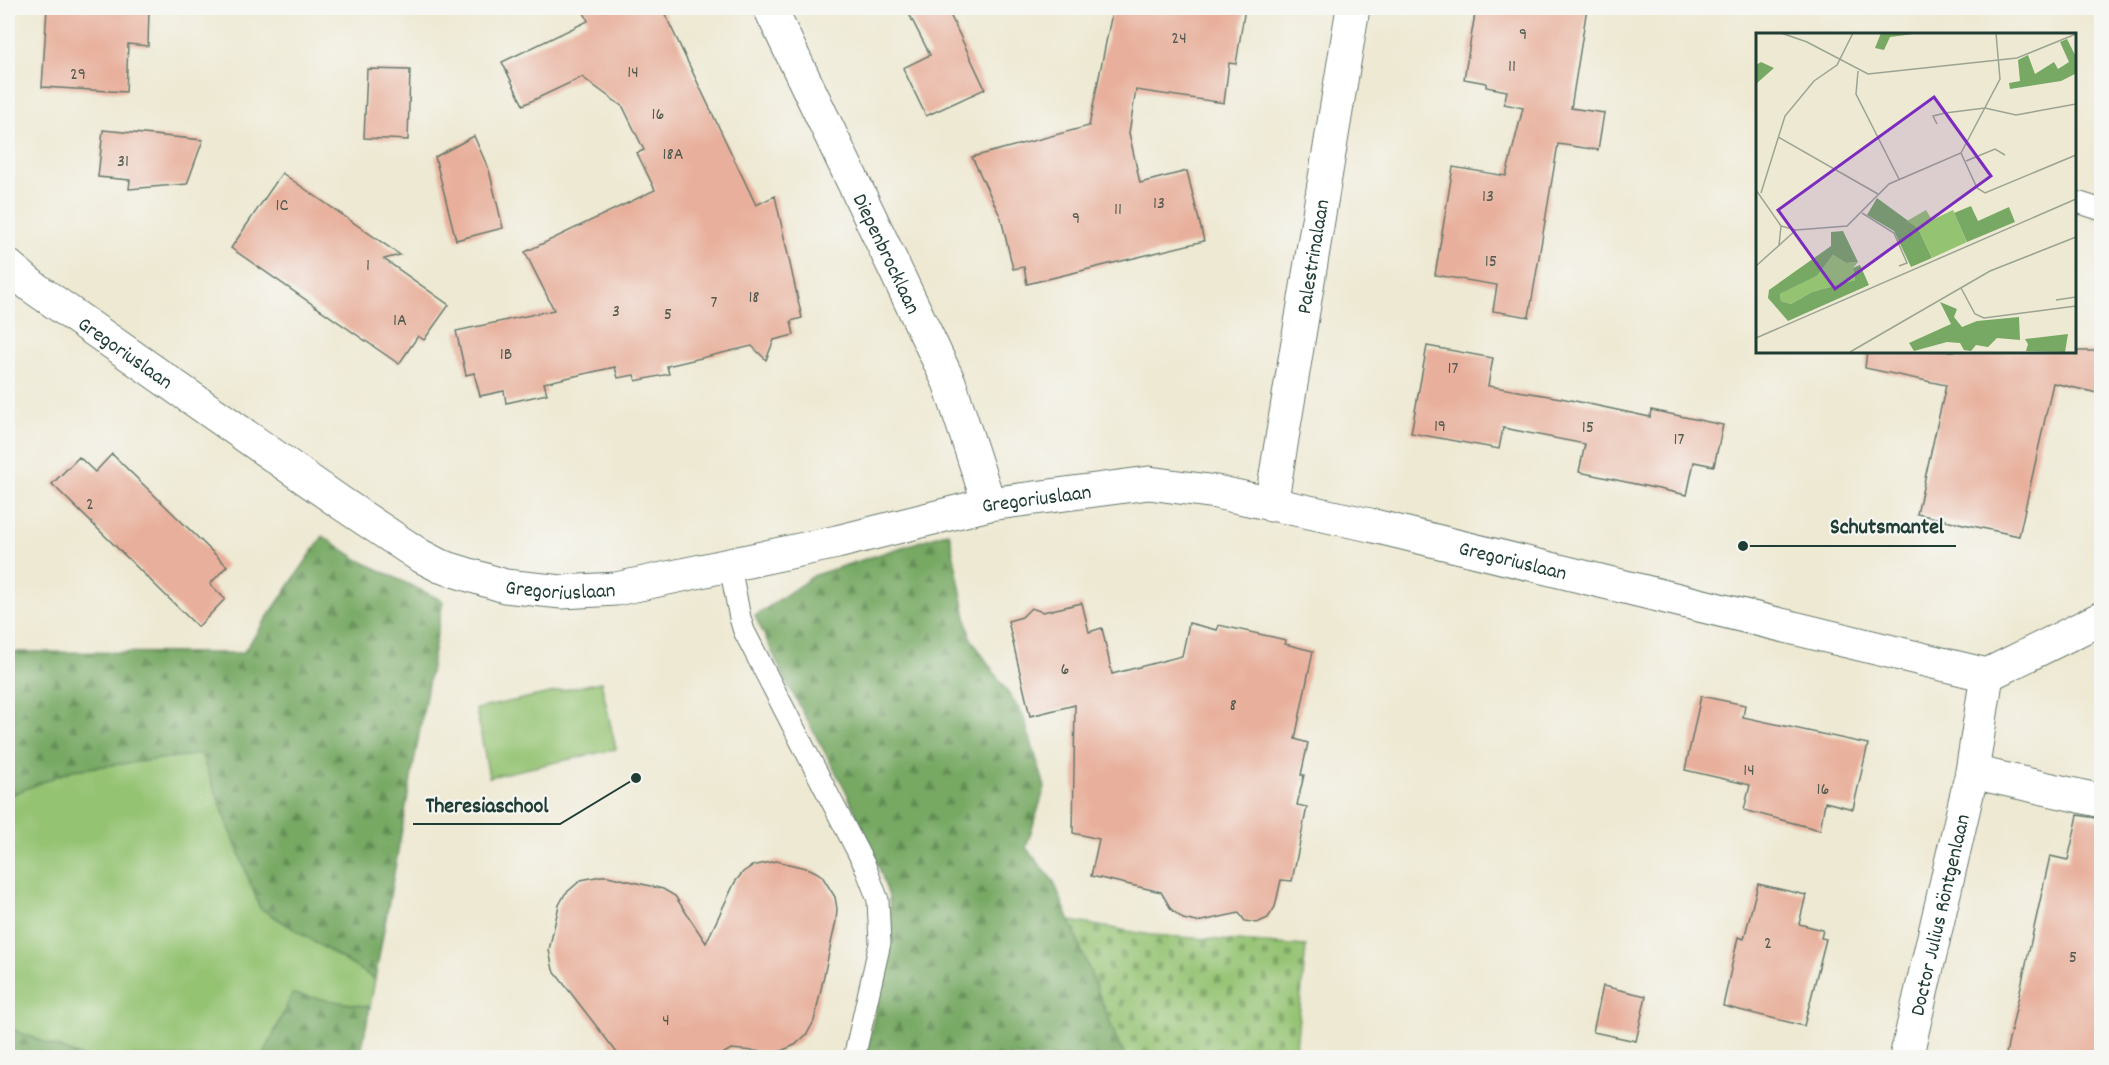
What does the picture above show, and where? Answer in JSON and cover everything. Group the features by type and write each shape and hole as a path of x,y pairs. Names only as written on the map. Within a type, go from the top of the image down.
{"street":[{"name":"Diepenbrocklaan","path":"770,8 949,382 989,504"},
{"name":"Palestrinalaan","path":"1271,505 1353,8"},
{"name":"Gregoriuslaan","path":"8,266 20,289 419,555 440,566 505,586 562,592 616,590 730,566 989,504 1149,483 1216,492 1370,525 1987,675"},
{"path":"1987,675 2102,618"},
{"name":"Doctor Julius Röntgenlaan","path":"1906,1058 1972,772 1987,675"},
{"path":"1972,772 2102,801"}],"lane":[{"path":"2076,202 2102,210"},
{"path":"730,566 744,631 865,866 878,900 880,943 854,1058"}],"green space":[{"path":"949,532 970,637 1023,715 1045,787 1026,848 1054,882 1124,1057 866,1057 891,925 889,897 846,791 787,683 755,616 815,575"},
{"path":"323,536 359,560 443,601 375,979 260,908 201,754 72,770 8,796 8,652 243,653"},
{"path":"601,682 616,749 489,777 476,709"},
{"path":"201,754 260,908 375,979 370,1007 292,995 263,1057 82,1057 8,1028 8,796 72,770"},
{"path":"1070,921 1151,935 1306,946 1295,1057 1124,1057"},
{"path":"292,994 370,1007 360,1057 263,1057"},
{"path":"8,1028 82,1057 8,1057"}],"building":[{"path":"47,8 149,8 148,46 128,44 126,92 42,87"},
{"path":"582,8 662,8 756,205 775,196 802,318 791,321 794,335 774,340 766,360 752,346 667,366 669,374 636,381 634,375 618,378 615,367 544,383 547,394 506,403 504,391 480,396 474,373 466,375 456,331 554,310 525,252 655,190 637,153 644,150 623,107 582,77 523,105 502,62 588,21"},
{"path":"906,8 947,8 985,89 926,116 903,68 930,55"},
{"path":"1113,8 1245,8 1236,64 1229,63 1224,103 1136,90 1129,133 1140,183 1187,171 1204,241 1027,284 1024,267 1013,269 1001,218 972,157 1089,126"},
{"path":"1476,8 1587,8 1571,108 1604,113 1598,150 1558,144 1529,317 1493,311 1497,285 1435,275 1453,167 1506,176 1523,108 1504,104 1507,91 1486,87 1486,83 1464,79"},
{"path":"367,69 410,70 408,140 364,138"},
{"path":"103,130 203,140 187,184 129,189 130,180 98,177"},
{"path":"474,136 489,170 503,228 456,240 435,157"},
{"path":"282,173 400,255 384,259 449,305 424,340 418,336 399,364 231,248"},
{"path":"1427,346 1493,358 1488,386 1561,398 1650,417 1651,410 1723,425 1714,466 1694,462 1687,495 1579,472 1585,444 1503,428 1499,449 1411,433"},
{"path":"2102,351 2102,394 2053,383 2019,536 1917,514 1946,385 1865,368 1867,352"},
{"path":"112,454 227,566 210,584 225,599 198,627 52,484 79,457 95,472"},
{"path":"1082,603 1089,632 1102,628 1112,674 1182,656 1189,623 1217,630 1219,625 1286,640 1285,644 1313,651 1295,739 1308,743 1297,805 1307,807 1292,881 1281,880 1275,907 1268,918 1257,923 1245,921 1239,913 1197,922 1183,919 1171,909 1161,892 1091,876 1099,839 1073,833 1075,705 1030,716 1008,621 1022,617 1031,608 1043,612"},
{"path":"1701,696 1745,705 1743,717 1868,744 1853,809 1825,802 1820,830 1744,810 1750,785 1685,770"},
{"path":"2078,815 2102,819 2102,1058 2005,1058 2050,856 2068,860"},
{"path":"776,861 816,872 822,876 835,897 836,921 814,1021 807,1034 795,1045 776,1053 731,1049 716,1058 621,1058 553,970 549,950 559,905 565,894 581,880 601,876 663,889 675,896 706,943 735,882 743,872 752,866"},
{"path":"1758,884 1806,895 1799,924 1823,930 1821,938 1826,939 1804,1026 1723,1006 1738,937 1744,939"},
{"path":"1603,986 1646,996 1636,1041 1593,1032"}],"place":[{"name":"Schutsmantel","path":"1743,546"},
{"name":"Theresiaschool","path":"636,778"}]}
